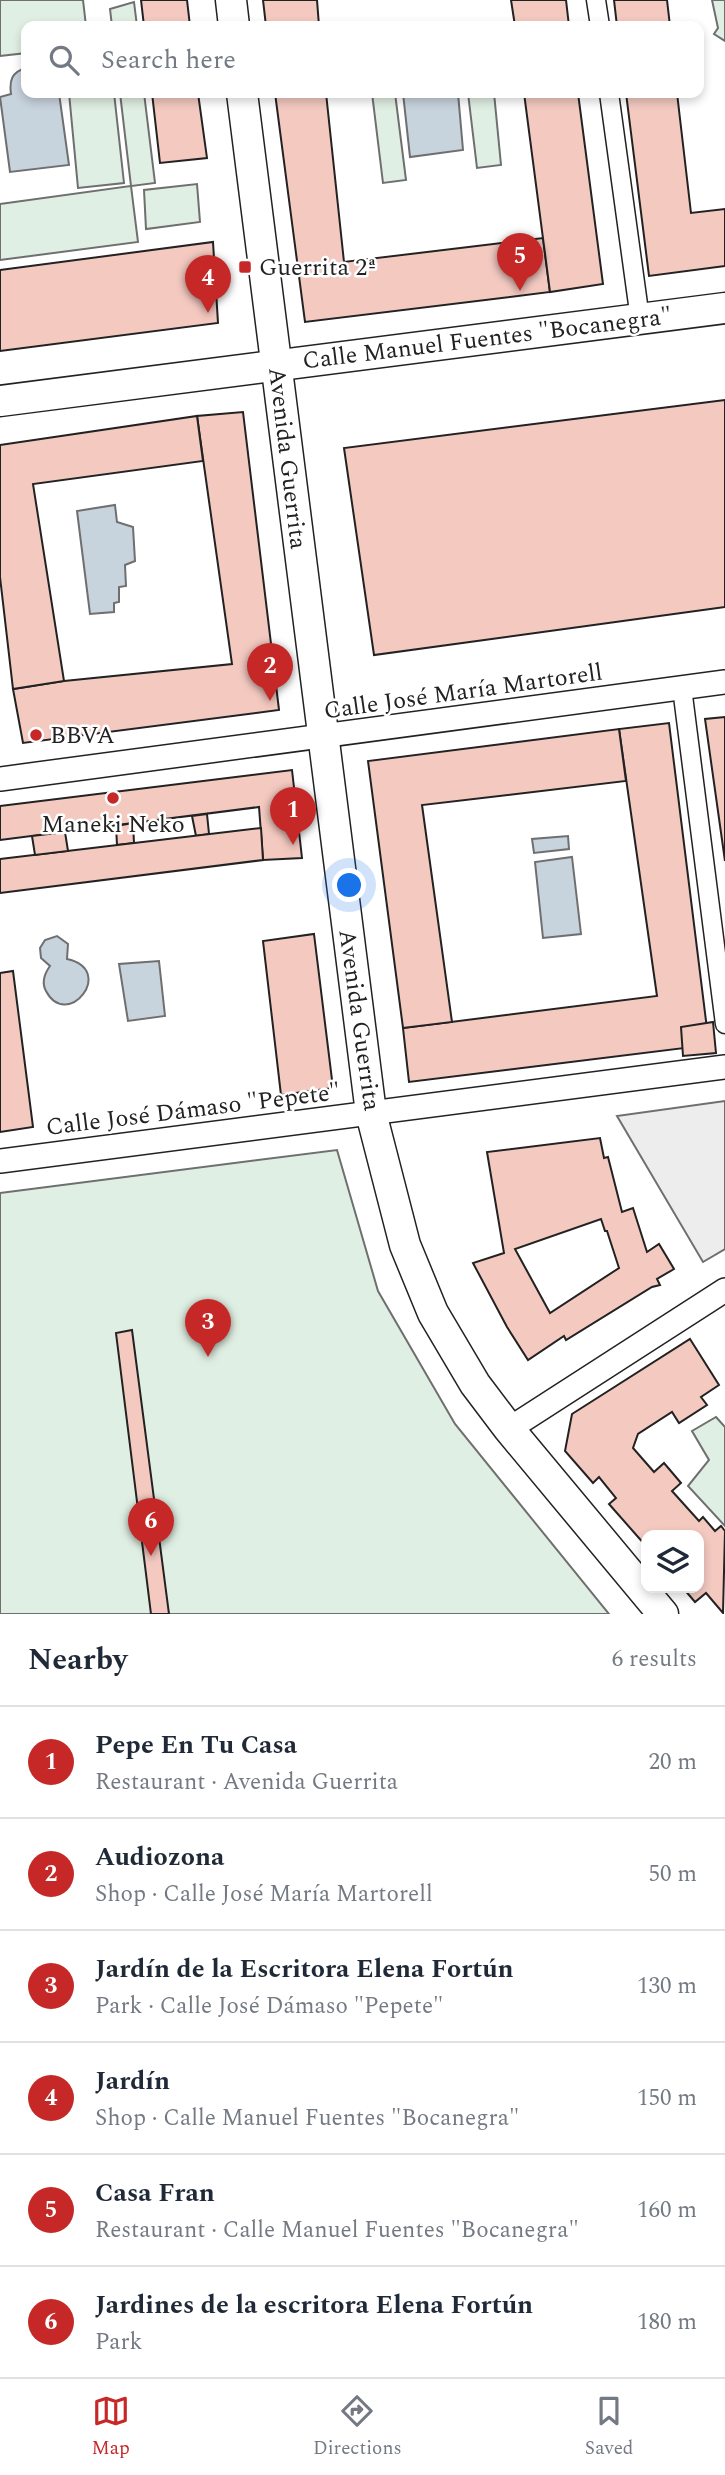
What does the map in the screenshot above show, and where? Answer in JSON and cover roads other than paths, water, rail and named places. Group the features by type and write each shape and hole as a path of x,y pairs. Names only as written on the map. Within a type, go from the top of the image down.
{"street":[{"path":"231,0 233,21"},
{"path":"596,0 599,21"},
{"name":"Avenida Guerrita","path":"243,98 371,1113 405,1245 433,1313 475,1384 509,1429 663,1614"},
{"path":"610,98 640,319"},
{"name":"Calle Manuel Fuentes \"Bocanegra\"","path":"0,401 725,308"},
{"name":"Calle José María Martorell","path":"0,779 725,682"},
{"path":"682,688 725,1024"},
{"name":"Calle José Dámaso \"Pepete\"","path":"0,1161 725,1067"},
{"path":"509,1429 725,1290"}],"place":[{"name":"Guerrita 2ª","path":"245,267"},
{"name":"Casa Fran","path":"520,291"},
{"name":"Jardín","path":"208,313"},
{"name":"Audiozona","path":"270,701"},
{"name":"BBVA","path":"36,735"},
{"name":"Maneki Neko","path":"113,798"},
{"name":"Pepe En Tu Casa","path":"293,845"},
{"name":"Jardín de la Escritora Elena Fortún","path":"208,1357"},
{"name":"Jardines de la escritora Elena Fortún","path":"151,1556"}]}
